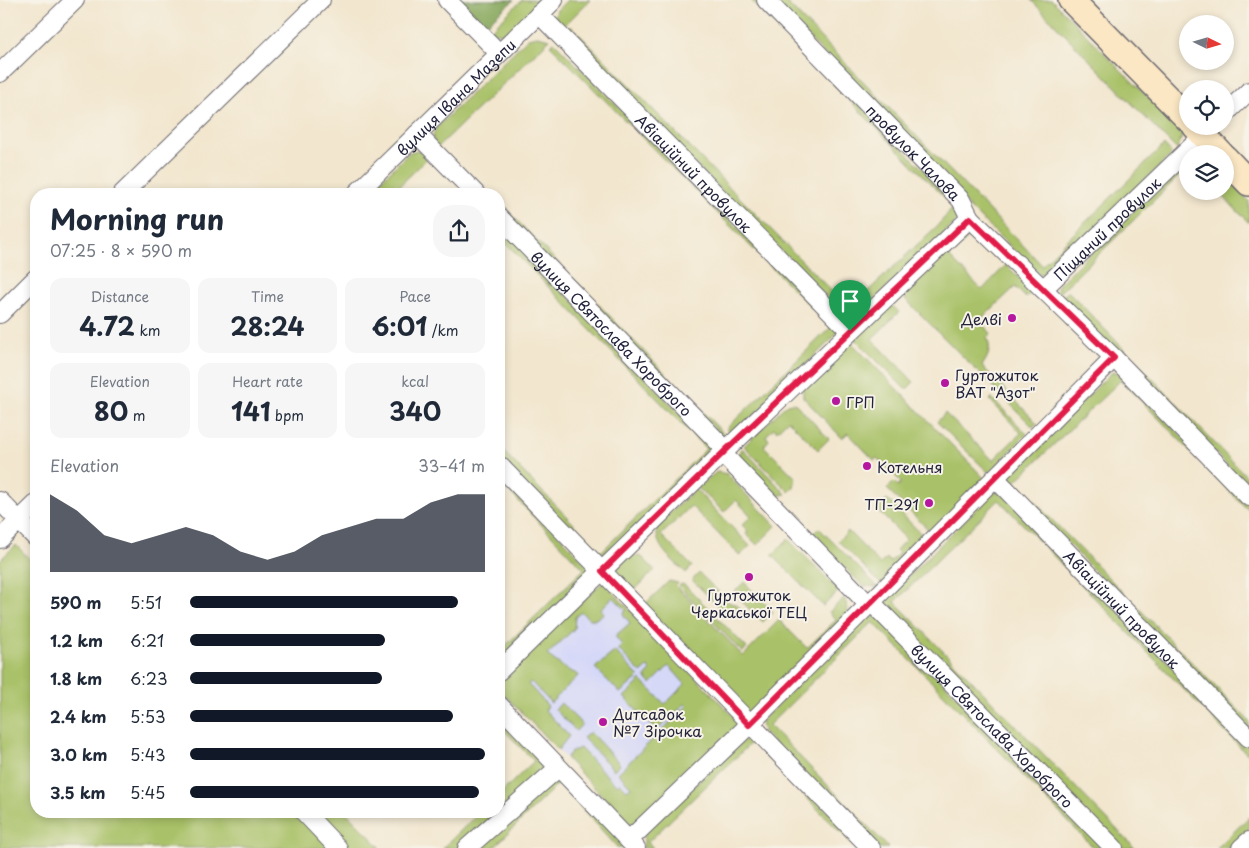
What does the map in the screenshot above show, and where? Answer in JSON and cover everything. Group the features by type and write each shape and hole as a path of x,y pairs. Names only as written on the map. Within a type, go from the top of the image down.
{"main road":[{"path":"1076,2 1179,107"},
{"path":"1206,135 1214,145"},
{"path":"1234,167 1249,183"}],"street":[{"path":"0,73 75,0"},
{"path":"128,188 320,0"},
{"path":"447,0 500,53"},
{"name":"вулиця Івана Мазепи","path":"362,188 554,0"},
{"name":"провулок Чалова","path":"766,0 961,200 970,218 1114,358 1249,497"},
{"name":"Авіаційний провулок","path":"539,14 850,331"},
{"path":"1234,105 1249,91"},
{"path":"417,134 470,188"},
{"name":"Піщаний провулок","path":"1043,289 1191,135"},
{"path":"505,665 724,452 970,218"},
{"name":"вулиця Святослава Хороброго","path":"505,223 870,604 1114,848"},
{"path":"0,314 30,284"},
{"path":"505,711 633,844 1114,358"},
{"path":"505,471 749,725 871,848"},
{"name":"Авіаційний провулок","path":"996,479 1249,738"},
{"path":"0,501 30,532"},
{"path":"0,539 30,510"},
{"path":"505,815 558,768"},
{"path":"310,818 338,848"},
{"path":"467,848 501,818"},
{"path":"1242,848 1249,841"}],"shaded area":[{"path":"605,588 732,720 627,822 505,695 505,685"}],"green space":[{"path":"459,0 514,0 484,26"},
{"path":"522,0 541,0 505,35 490,31"},
{"path":"567,0 590,0 561,29 555,16 557,10"},
{"path":"751,0 758,0 959,206 960,214 958,220 857,316 846,317 565,32 571,26 849,309 937,226 954,207"},
{"path":"773,0 784,0 1042,265 1164,145 1172,154 1049,273 1039,274 971,209"},
{"path":"1031,0 1052,0 1179,129 1179,135 1182,136 1177,150"},
{"path":"537,36 550,39 437,148 433,138 436,128 528,38"},
{"path":"554,42 838,329 837,334 733,436 726,429 831,327 550,45"},
{"path":"418,150 430,156 397,188 373,188 410,152"},
{"path":"1179,167 1179,176 1058,294 1059,284"},
{"path":"1234,185 1249,201 1249,223 1227,200 1234,200"},
{"path":"505,208 729,439 725,439 505,216"},
{"path":"505,229 714,450 602,563 505,465 505,453 601,552 706,449 505,242"},
{"path":"967,234 978,238 974,241 969,237 949,256 982,290 1006,265 1033,291 1026,298 1015,287 979,321 991,333 987,338 989,353 982,366 1037,423 1033,427 905,299 905,290"},
{"path":"1068,291 1249,479 1249,487 1062,297"},
{"path":"891,304 899,312 872,339 914,382 906,390 855,339"},
{"path":"851,342 988,482 934,535 887,489 894,482 898,486 901,482 877,458 874,460 848,433 842,438 803,397 803,388"},
{"path":"1116,371 1249,503 1249,511 1121,380 1015,482 1249,721 1249,731 1009,482 1009,476 1111,373"},
{"path":"992,398 1027,434 989,473 937,422 945,413 993,460 1021,433 990,400"},
{"path":"787,404 796,404 829,439 818,450 788,420 777,431 774,428 766,436 769,440 764,446 796,478 794,487 789,492 744,446"},
{"path":"742,448 786,494 776,496 742,462 739,456"},
{"path":"717,472 727,474 776,526 757,545 746,534 748,531 742,525 751,516 736,500 724,512 697,487"},
{"path":"505,478 592,570 505,656 505,646 584,569 505,487"},
{"path":"695,489 750,546 740,556 691,506 661,535 692,566 686,573 664,552 657,533 658,525"},
{"path":"995,492 1003,494 1249,745 1249,756 999,500 895,602 1135,848 1119,848 885,606 884,601"},
{"path":"887,499 928,541 882,585 838,541 848,531 880,564 887,558 890,562 899,553 896,550 906,539 876,509"},
{"path":"819,528 878,587 863,586 812,535"},
{"path":"788,539 839,591 823,606 772,555"},
{"path":"16,545 30,560 30,818 304,818 331,848 0,848 0,560"},
{"path":"629,554 642,557 655,570 631,594 611,574"},
{"path":"699,573 730,603 735,604 744,612 737,615 723,611 692,580"},
{"path":"669,581 678,583 676,586 743,656 779,620 807,648 836,620 829,612 844,598 847,605 847,623 748,715 642,607"},
{"path":"603,582 741,724 631,826 566,758 571,752 580,748 616,785 620,783 627,790 631,787 618,773 687,706 685,704 656,731 624,697 641,680 665,704 685,684 669,666 651,684 645,677 651,670 648,667 641,673 618,649 622,645 615,636 630,623 623,614 626,610 613,597 601,609 604,613 596,619 589,619 581,612 575,617 574,629 547,655 566,669 579,675 551,703 531,682 528,684 548,706 545,710 569,736 558,750 505,695 505,672"},
{"path":"744,582 773,612 763,622 733,593"},
{"path":"681,584 685,585 747,648 742,652 679,586"},
{"path":"879,617 1106,848 1094,848 873,622 769,725 889,848 876,848 763,732 761,721 864,619"},
{"path":"615,651 639,677 620,693 595,668"},
{"path":"561,703 582,724 576,731 555,710"},
{"path":"505,718 543,762 544,769 505,806 505,789 534,761 505,731"},
{"path":"590,732 620,764 614,770 583,738"},
{"path":"750,735 865,848 856,848 752,742 648,842 653,848 643,848 645,831"},
{"path":"558,777 630,848 618,848 559,783 493,848 475,848"},
{"path":"1249,817 1249,830 1231,848 1217,848"},
{"path":"317,818 352,818 381,848 343,848"},
{"path":"474,818 493,818 461,848 443,848"}],"place":[{"name":"Делві","path":"1012,318"},
{"name":"Гуртожиток ВАТ \"Азот\"","path":"945,383"},
{"name":"ГРП","path":"836,401"},
{"name":"Котельня","path":"867,466"},
{"name":"ТП-291","path":"929,503"},
{"name":"Гуртожиток Черкаської ТЕЦ","path":"749,577"},
{"name":"Дитсадок №7 Зірочка","path":"603,722"}],"route":[{"path":"970,218 1114,358 749,725 602,571 850,331 970,218"}]}
